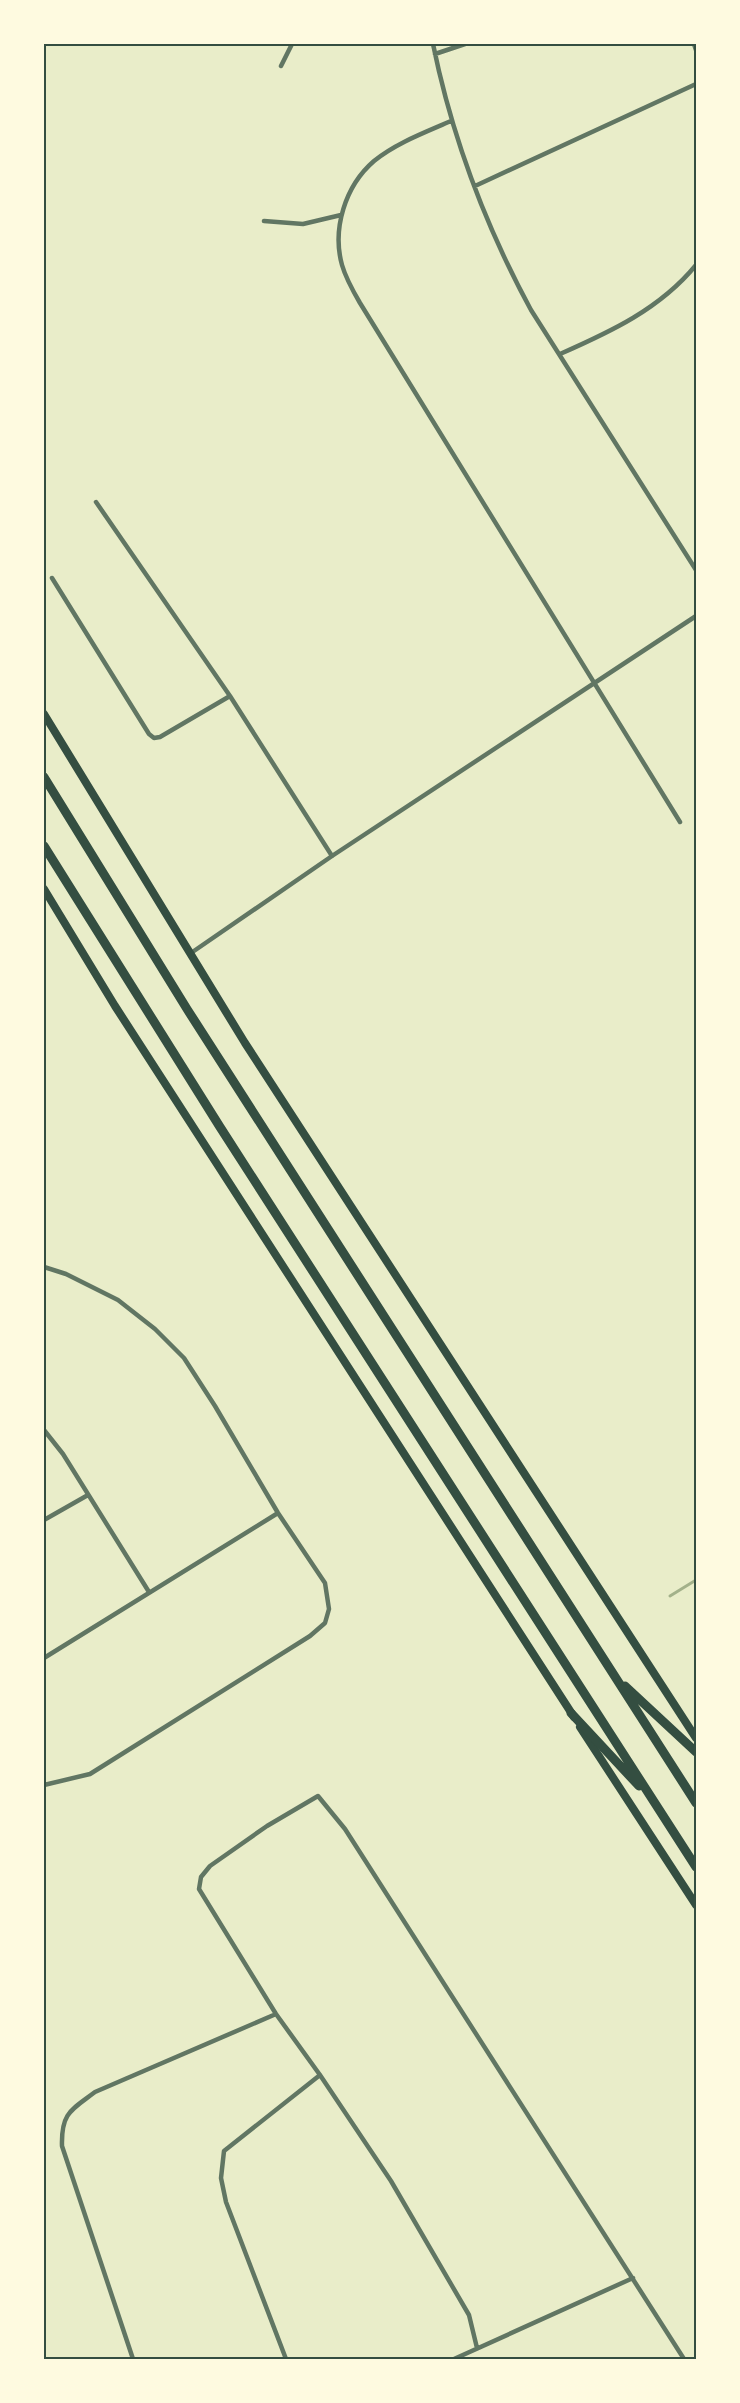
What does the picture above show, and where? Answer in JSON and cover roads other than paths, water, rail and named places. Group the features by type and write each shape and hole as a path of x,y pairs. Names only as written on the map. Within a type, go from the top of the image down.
{"highway":[{"path":"44,714 245,1043 696,1738"},
{"path":"44,777 182,1001 696,1803"},
{"path":"44,846 220,1127 696,1867"},
{"path":"44,889 116,1006 696,1905"},
{"path":"615,1676 696,1752"},
{"path":"571,1713 656,1804"}],"street":[{"path":"281,66 292,44"},
{"path":"433,44 451,120 497,242 513,277 696,570"},
{"path":"435,54 465,44"},
{"path":"694,44 696,50"},
{"path":"475,186 696,84"},
{"path":"451,120 401,144 374,162 351,190 341,215 339,247 349,282 680,822"},
{"path":"264,221 303,224 341,215"},
{"path":"560,354 613,331 656,304 680,285 696,265"},
{"path":"96,502 230,696 332,856"},
{"path":"52,578 149,734 154,738 160,737 230,696"},
{"path":"191,953 332,856 696,616"},
{"path":"44,1267 66,1274 118,1300 155,1329 184,1358 278,1513 325,1583 329,1609 325,1622 310,1636 90,1774 44,1785"},
{"path":"44,1430 63,1454 149,1592"},
{"path":"44,1520 88,1495"},
{"path":"44,1658 278,1513"},
{"path":"477,2348 469,2316 455,2288 391,2181 320,2075 276,2014 199,1889 201,1877 210,1866 268,1826 318,1796 346,1829 684,2359"},
{"path":"133,2359 62,2146 62,2126 71,2110 95,2092 276,2014"},
{"path":"286,2359 226,2202 221,2178 224,2152 320,2075"},
{"path":"454,2359 633,2278"}],"waterway":[{"path":"670,1596 696,1580"}]}
